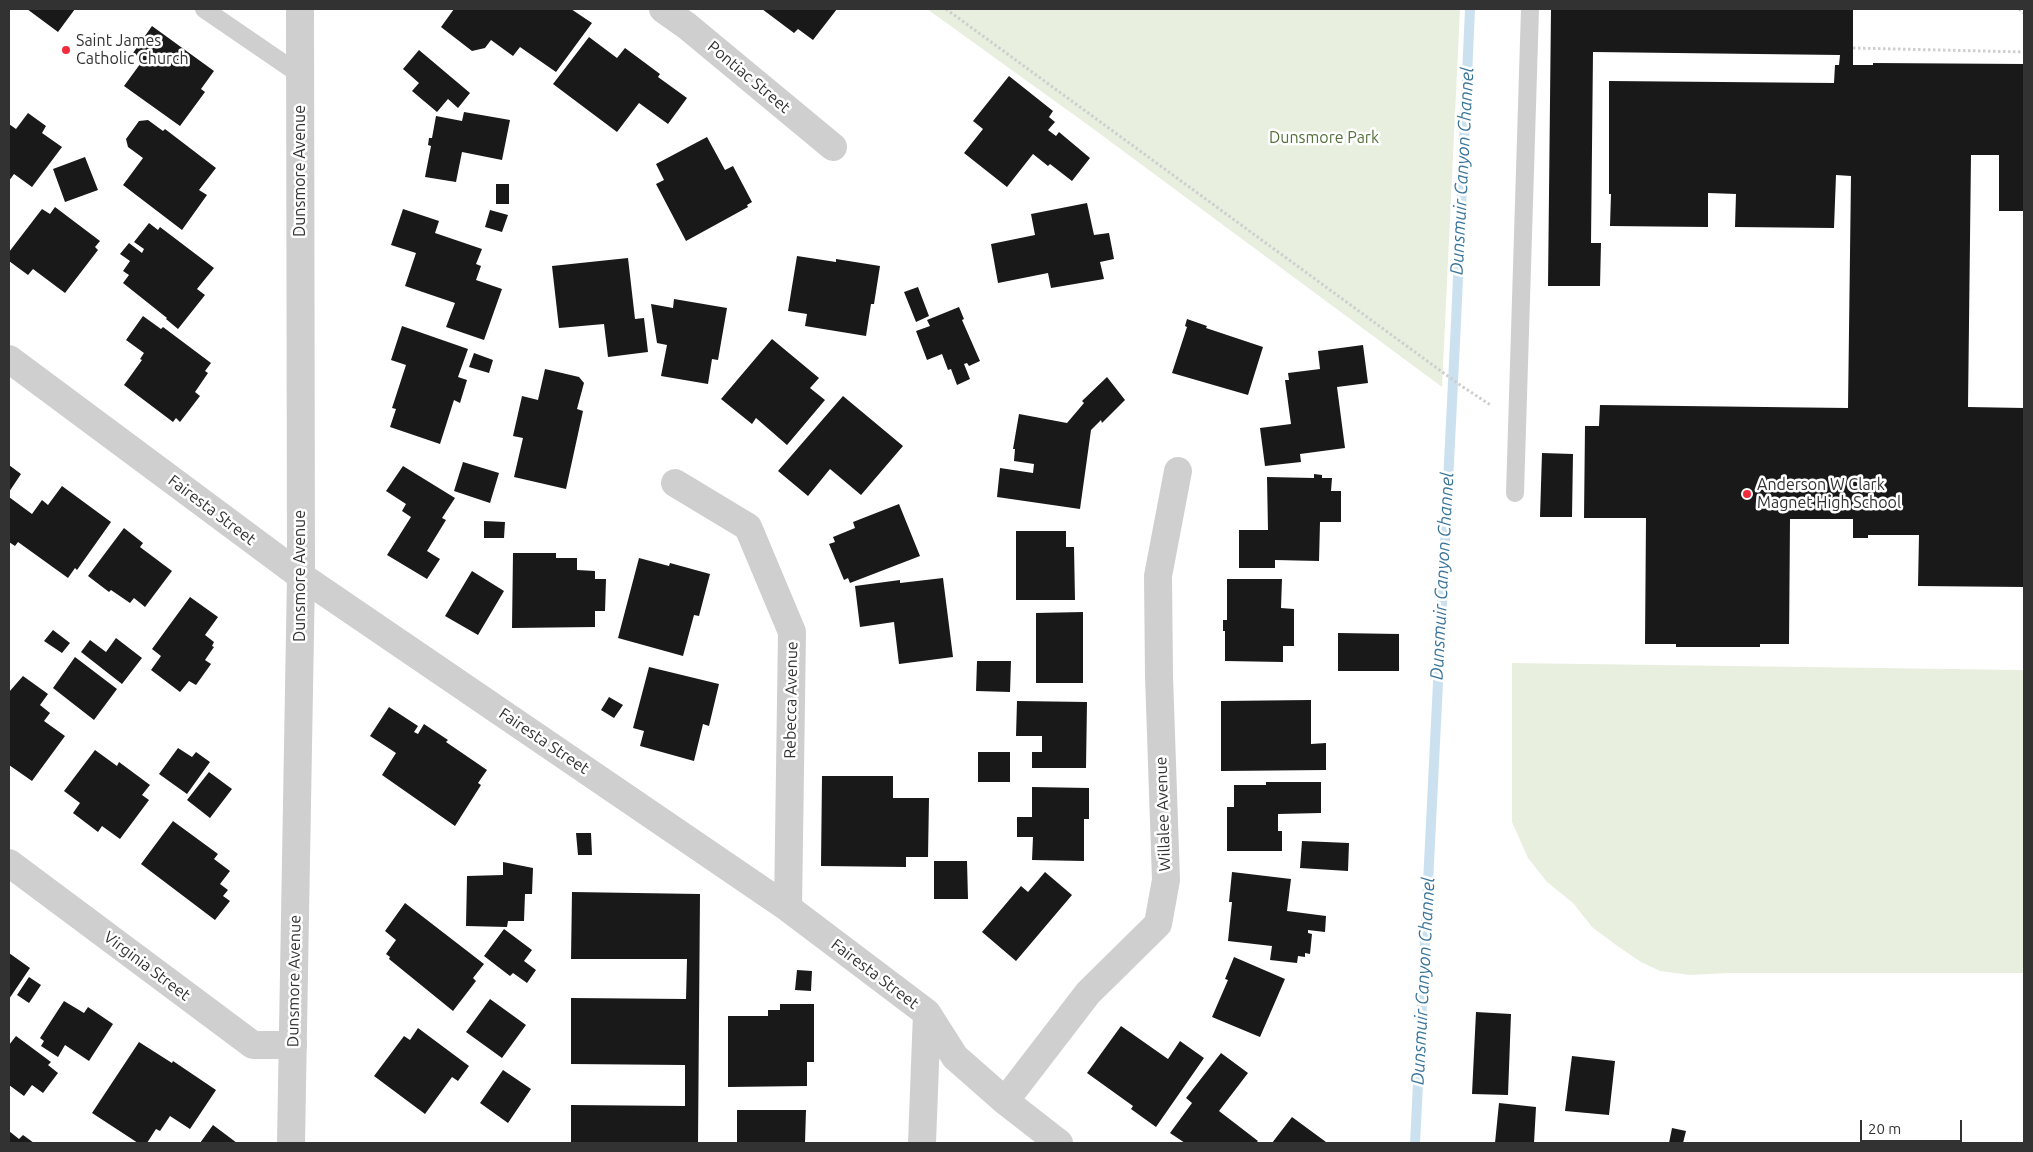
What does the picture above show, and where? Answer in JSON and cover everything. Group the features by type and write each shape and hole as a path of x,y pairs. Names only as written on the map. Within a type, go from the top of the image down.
{"street":[{"name":"Dunsmore Avenue","path":"291,1143 301,576 300,9"},
{"name":"Pontiac Street","path":"663,9 687,26 833,147"},
{"name":"Fairesta Street","path":"9,359 301,576 788,908 927,1013 955,1057 1005,1101 1059,1143"},
{"name":"Willalee Avenue","path":"1005,1101 1088,993 1158,924 1166,880 1158,676 1158,576 1178,471"},
{"name":"Rebecca Avenue","path":"675,483 748,527 792,632 788,908"},
{"name":"Virginia Street","path":"9,863 253,1045 293,1045"},
{"path":"922,1143 927,1013"}],"lane":[{"path":"204,9 299,74"},
{"path":"1515,493 1530,9"}],"path":[{"path":"946,9 1460,385 1497,409"},
{"path":"2019,9 2024,13"},
{"path":"1853,48 2024,52"}],"green space":[{"name":"Dunsmore Park","path":"927,9 1460,9 1442,387 1088,125"},
{"path":"1512,663 2024,670 2024,973 1729,973 1690,975 1660,971 1641,962 1592,927 1573,903 1547,882 1528,858 1512,822"}],"building":[{"path":"27,9 75,9 58,32"},
{"path":"454,9 571,9 592,23 556,72 520,47 513,56 491,40 485,48 472,51 441,27"},
{"path":"762,9 837,9 813,40 798,29 794,33"},
{"path":"1551,9 1853,9 1853,65 1873,65 1873,63 2024,64 2023,211 1999,211 1999,155 1971,155 1968,407 2024,408 2024,587 1918,586 1919,535 1868,535 1868,538 1853,538 1853,519 1790,519 1789,644 1760,644 1760,647 1676,647 1676,644 1645,644 1646,518 1584,518 1585,426 1599,426 1600,405 1848,408 1851,176 1836,175 1834,228 1735,227 1736,194 1708,193 1708,227 1610,226 1609,81 1834,83 1835,65 1839,65 1840,55 1593,52 1591,243 1601,243 1600,286 1548,286"},
{"path":"152,26 214,71 201,89 205,92 180,126 124,86 143,60 133,53"},
{"path":"589,37 617,58 625,48 660,74 658,77 687,98 668,124 639,103 617,132 553,84"},
{"path":"419,50 470,93 458,108 448,99 437,112 412,91 419,83 403,69"},
{"path":"1009,76 1053,111 1049,117 1055,122 1048,130 1056,136 1059,132 1090,158 1072,181 1033,154 1007,187 964,153 983,129 973,121"},
{"path":"464,112 510,120 502,160 462,152 456,182 425,177 431,146 428,145 429,138 432,138 436,116 462,121"},
{"path":"28,113 46,126 42,133 62,147 32,187 14,174 9,181 9,124 16,129"},
{"path":"148,120 163,131 165,129 216,168 199,190 207,195 182,230 123,185 143,158 128,147 126,139 139,121"},
{"path":"707,137 725,170 733,166 752,202 747,205 748,207 686,241 656,184 664,180 656,164"},
{"path":"85,157 98,190 65,202 53,169"},
{"path":"496,184 509,184 509,204 496,204"},
{"path":"1087,203 1094,235 1109,233 1114,259 1100,262 1104,279 1051,288 1048,273 998,283 991,244 1035,235 1031,214"},
{"path":"55,207 100,241 95,247 98,250 65,293 33,269 28,275 9,261 9,252 42,209 50,214"},
{"path":"403,209 439,221 435,233 482,249 476,264 481,266 476,280 502,289 484,340 446,327 455,303 405,286 416,253 391,245"},
{"path":"490,210 508,215 502,232 485,227"},
{"path":"149,223 158,230 160,227 214,268 197,289 205,295 178,329 123,283 129,275 123,271 130,261 120,254 129,243 142,253 144,249 134,242"},
{"path":"797,256 836,262 836,259 880,266 874,304 871,304 866,336 805,326 807,314 788,311"},
{"path":"628,258 635,319 644,318 648,352 608,357 604,324 559,328 552,266"},
{"path":"918,287 929,316 916,322 904,292"},
{"path":"674,299 727,308 718,360 712,359 708,384 661,376 667,345 657,343 651,304 673,308"},
{"path":"959,307 964,319 962,320 980,361 969,366 967,363 964,364 970,379 957,385 951,369 948,370 942,354 927,360 916,331 930,326 927,320"},
{"path":"143,316 161,329 163,327 211,363 205,371 208,373 195,392 200,396 180,422 176,418 173,422 124,385 142,360 140,359 144,353 126,340"},
{"path":"1187,319 1207,326 1206,328 1263,347 1248,395 1172,373 1187,327 1185,326"},
{"path":"402,326 468,349 458,377 467,380 460,403 454,400 440,444 390,427 396,409 392,408 406,365 391,360"},
{"path":"772,339 819,378 810,388 825,400 787,445 756,418 752,424 721,399"},
{"path":"1363,345 1368,383 1337,387 1345,448 1300,454 1301,462 1265,466 1260,428 1291,424 1285,380 1289,380 1288,373 1320,369 1318,351"},
{"path":"474,353 493,360 489,373 469,367"},
{"path":"545,369 579,377 584,383 577,409 583,411 566,489 514,477 523,438 513,436 522,396 538,400"},
{"path":"1107,377 1125,400 1102,423 1101,420 1091,430 1080,509 997,497 1000,468 1033,473 1034,464 1014,461 1015,449 1013,449 1019,414 1067,423 1084,403 1082,401"},
{"path":"843,396 903,446 861,495 830,469 808,496 778,471"},
{"path":"1542,453 1573,454 1572,517 1540,517"},
{"path":"463,462 499,473 490,503 454,491"},
{"path":"9,465 21,474 9,492"},
{"path":"403,466 455,498 442,518 446,520 427,551 440,559 427,579 387,555 411,517 402,511 406,504 386,491"},
{"path":"1314,474 1322,475 1322,478 1332,478 1331,491 1341,491 1341,522 1320,522 1319,561 1275,560 1275,568 1239,568 1239,530 1268,530 1267,477 1314,478"},
{"path":"62,486 111,522 77,570 75,568 68,578 18,542 15,546 9,542 9,497 32,514 42,500 48,505"},
{"path":"899,504 920,556 850,583 848,578 844,580 829,544 835,542 833,537 855,528 853,522"},
{"path":"484,521 505,522 504,538 484,538"},
{"path":"124,528 143,543 140,547 172,571 145,607 134,598 130,603 111,590 109,592 88,576"},
{"path":"1016,531 1066,531 1066,547 1074,547 1075,600 1016,600"},
{"path":"513,553 556,553 556,558 577,558 577,570 595,571 595,579 606,579 605,611 595,611 595,627 512,628"},
{"path":"639,558 669,566 670,563 710,574 699,616 694,615 683,656 618,638"},
{"path":"472,571 504,591 478,635 445,616"},
{"path":"943,578 953,657 899,664 894,622 860,627 855,586 900,580 900,583"},
{"path":"1227,579 1282,579 1281,608 1294,609 1294,646 1283,646 1283,662 1225,661 1223,620 1227,620"},
{"path":"190,597 218,617 205,635 214,642 212,646 214,647 205,660 211,664 196,685 189,681 180,692 151,670 161,656 152,649"},
{"path":"1083,612 1083,683 1036,683 1036,613"},
{"path":"53,630 70,643 62,653 44,641"},
{"path":"1338,633 1399,634 1399,671 1338,671"},
{"path":"116,638 142,658 122,684 81,652 90,640 106,652"},
{"path":"75,657 117,689 94,720 53,688"},
{"path":"977,661 1011,661 1010,692 976,691"},
{"path":"649,667 719,684 709,726 703,724 694,761 640,746 644,731 633,728"},
{"path":"23,676 48,694 40,705 50,713 44,721 65,736 32,781 9,765 9,692"},
{"path":"609,697 623,705 614,718 601,710"},
{"path":"1311,700 1311,744 1326,743 1326,770 1221,771 1221,701"},
{"path":"1017,701 1087,702 1086,768 1032,768 1032,752 1042,752 1042,736 1016,736"},
{"path":"389,707 418,726 414,732 418,734 424,724 448,740 446,742 487,770 478,783 481,785 455,826 382,775 396,753 370,736"},
{"path":"178,748 192,757 196,752 210,762 187,794 159,774"},
{"path":"95,750 117,766 119,762 150,785 142,795 149,800 120,839 102,826 98,832 73,813 80,803 64,791"},
{"path":"978,752 1010,752 1010,782 978,782"},
{"path":"209,772 232,789 210,818 187,800"},
{"path":"822,776 893,776 893,798 929,798 928,857 906,857 906,867 821,866"},
{"path":"1266,782 1321,782 1321,813 1278,814 1278,831 1282,831 1282,851 1227,851 1227,807 1234,807 1234,785 1266,785"},
{"path":"1032,787 1089,788 1089,819 1084,819 1084,861 1032,860 1033,837 1017,837 1017,817 1032,817"},
{"path":"173,821 218,854 214,859 230,871 220,884 228,890 223,896 230,901 215,920 141,864"},
{"path":"576,833 591,833 592,855 578,855"},
{"path":"1302,841 1349,843 1348,871 1300,868"},
{"path":"934,861 967,861 968,899 934,899"},
{"path":"503,862 533,868 532,894 525,894 524,921 508,921 507,927 466,926 467,876 503,875"},
{"path":"1045,872 1072,895 1016,961 982,932 1021,886 1028,892"},
{"path":"1232,872 1291,879 1287,911 1326,916 1325,932 1308,930 1308,933 1312,934 1310,954 1305,953 1305,957 1298,956 1297,963 1270,960 1272,946 1228,941 1232,902 1229,902"},
{"path":"572,892 700,894 698,1143 571,1143 571,1105 685,1106 685,1065 571,1064 571,998 686,999 687,959 571,959"},
{"path":"405,903 484,964 473,978 476,981 453,1011 389,959 390,957 386,954 396,940 385,931"},
{"path":"504,929 532,950 524,961 536,970 527,983 513,973 510,976 484,956"},
{"path":"9,953 30,968 9,999"},
{"path":"1234,957 1285,979 1260,1037 1212,1017 1228,980 1225,979"},
{"path":"797,970 812,971 811,991 795,990"},
{"path":"29,977 41,985 29,1003 17,995"},
{"path":"490,999 526,1025 502,1058 466,1032"},
{"path":"64,1001 84,1013 88,1007 113,1024 89,1061 65,1045 58,1057 41,1046 44,1041 40,1038"},
{"path":"780,1004 814,1004 814,1062 807,1062 807,1086 728,1087 728,1016 768,1016 768,1010 780,1010"},
{"path":"1476,1012 1511,1014 1508,1095 1472,1094"},
{"path":"1121,1026 1168,1059 1180,1041 1204,1058 1156,1127 1131,1109 1133,1106 1087,1073"},
{"path":"418,1028 469,1066 458,1081 452,1077 425,1114 374,1076 404,1036 410,1040"},
{"path":"16,1036 51,1062 48,1065 58,1073 43,1093 32,1085 24,1096 9,1085 9,1045"},
{"path":"139,1042 172,1063 173,1061 216,1090 190,1129 170,1116 160,1131 156,1129 147,1143 138,1143 92,1113"},
{"path":"1221,1053 1248,1073 1219,1111 1258,1141 1256,1143 1185,1143 1170,1133 1192,1103 1186,1098"},
{"path":"1572,1056 1615,1061 1609,1115 1565,1111"},
{"path":"503,1070 531,1089 508,1123 480,1103"},
{"path":"1499,1103 1536,1107 1534,1143 1495,1143"},
{"path":"737,1110 806,1110 805,1143 737,1142"},
{"path":"1292,1117 1326,1142 1272,1143"},
{"path":"213,1125 237,1143 200,1143"},
{"path":"1672,1128 1686,1131 1683,1143 1669,1143"},
{"path":"9,1131 19,1139 23,1135 34,1143 9,1143"}],"waterway":[{"name":"Dunsmuir Canyon Channel","path":"1415,1143 1470,9"}],"place":[{"name":"Saint James Catholic Church","path":"66,50"},
{"name":"Anderson W Clark Magnet High School","path":"1747,494"}]}
